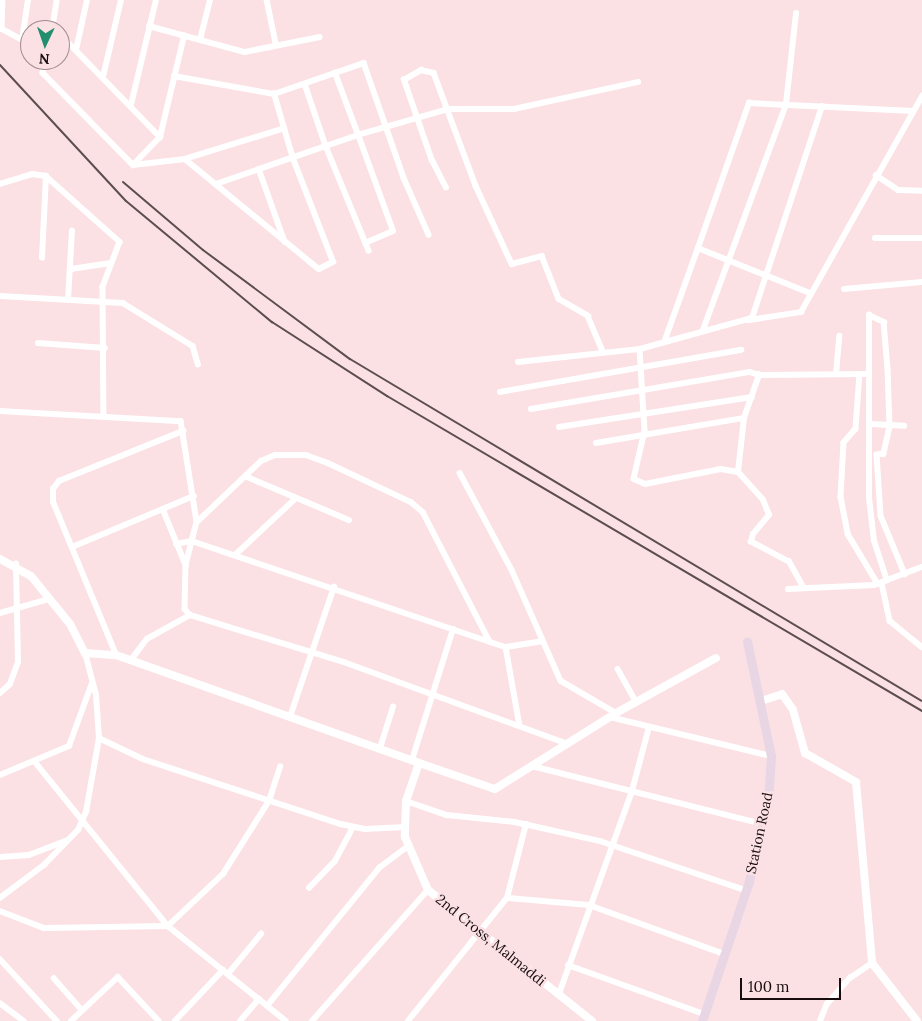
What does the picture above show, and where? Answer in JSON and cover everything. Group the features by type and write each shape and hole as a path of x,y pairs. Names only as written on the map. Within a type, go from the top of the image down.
{"main road":[{"name":"Station Road","path":"703,1018 745,890 763,824 771,756 747,641"}],"street":[{"path":"4,0 2,29 20,39"},
{"path":"25,20 28,0"},
{"path":"54,20 57,0"},
{"path":"76,50 87,0"},
{"path":"103,77 121,0"},
{"path":"130,105 156,0"},
{"path":"200,40 210,0"},
{"path":"267,0 276,43"},
{"path":"704,330 728,259 786,104 796,14"},
{"path":"150,26 245,52 276,43 320,37"},
{"path":"133,165 160,137 184,36"},
{"path":"70,44 160,137"},
{"path":"174,76 274,94 364,63 386,126 429,235"},
{"path":"43,70 43,73 133,165"},
{"path":"446,188 416,118 404,80 421,70 434,73 512,264 542,256 559,299 588,316 603,352"},
{"path":"335,73 393,231 365,243"},
{"path":"216,184 358,135 448,109 514,109 638,82"},
{"path":"305,84 326,146 369,251"},
{"path":"185,159 286,244 319,269 333,262 282,129 274,94"},
{"path":"822,106 765,273 752,318 749,320 801,312 876,175 922,96"},
{"path":"665,340 749,102 913,111"},
{"path":"133,165 185,159 282,129"},
{"path":"259,169 286,244"},
{"path":"0,184 32,174 46,176 120,242 111,263 102,301 105,348 104,415"},
{"path":"876,175 898,190 922,191"},
{"path":"42,258 46,176"},
{"path":"68,300 72,231"},
{"path":"875,238 922,238"},
{"path":"698,248 765,273 810,293"},
{"path":"71,268 111,263"},
{"path":"844,290 922,282"},
{"path":"0,296 123,303 193,346 198,364"},
{"path":"905,574 879,499 877,455 884,454 890,427 884,322 869,315 874,541 890,621 922,647"},
{"path":"518,362 640,349 665,340 752,318"},
{"path":"836,374 839,336"},
{"path":"38,342 105,348"},
{"path":"640,349 646,412 634,480 645,484 721,469 738,472 768,508 767,519 753,534 752,542 789,562 803,587"},
{"path":"500,392 742,350"},
{"path":"531,409 750,372 759,375 869,374"},
{"path":"860,374 856,429 844,443 841,497 848,534 883,583"},
{"path":"738,472 744,418 759,375"},
{"path":"559,427 752,397"},
{"path":"0,411 104,415 181,421 197,522 186,565 185,609 190,615 314,653 433,694 568,744"},
{"path":"596,444 641,439 744,418"},
{"path":"870,424 890,427 904,426"},
{"path":"116,655 53,502 53,489 59,481 183,431"},
{"path":"197,522 261,461 275,455 306,455 411,502 430,523 443,559 471,600 490,642"},
{"path":"460,474 512,570 560,681 613,715 649,727 771,756"},
{"path":"245,476 294,500 349,520"},
{"path":"72,547 194,496"},
{"path":"235,555 294,500"},
{"path":"162,509 186,565"},
{"path":"176,544 192,541 334,587 506,648 542,641"},
{"path":"0,559 16,564 49,598 85,654 92,683 99,738 83,819 67,841 44,866 0,898"},
{"path":"0,693 10,684 18,662 15,608 16,564"},
{"path":"788,589 883,583 922,567"},
{"path":"291,714 314,653 334,587"},
{"path":"0,613 49,598"},
{"path":"131,660 147,640 190,615"},
{"path":"415,762 453,629"},
{"path":"506,648 520,726"},
{"path":"85,654 116,655 291,714 415,762 495,790 613,715 716,658"},
{"path":"618,669 636,702"},
{"path":"0,775 36,763 69,746 92,683"},
{"path":"761,701 782,694 793,710 805,753 856,782 872,963 917,1021"},
{"path":"380,748 393,707"},
{"path":"559,994 588,905 613,845 632,791 649,727"},
{"path":"99,738 143,759 353,827 406,827"},
{"name":"2nd Cross, Malmaddi","path":"415,762 406,801 406,827 410,846 428,890 592,1021"},
{"path":"36,763 168,926 286,1021"},
{"path":"532,766 763,824"},
{"path":"0,911 44,928 168,926 224,874 269,801 280,767"},
{"path":"406,801 447,815 526,824 613,845 745,890"},
{"path":"408,1021 507,898 526,824"},
{"path":"309,888 335,861 353,827"},
{"path":"0,858 29,855 67,841"},
{"path":"267,1006 379,868 410,846"},
{"path":"312,1021 428,890"},
{"path":"507,898 588,905 724,954"},
{"path":"175,1021 226,972 261,934"},
{"path":"0,959 57,1021"},
{"path":"820,1021 850,978 872,963"},
{"path":"568,965 703,1018"},
{"path":"71,1021 118,977 159,1021"},
{"path":"54,978 82,1010"},
{"path":"240,1021 259,999"},
{"path":"0,1002 24,1021"}],"railway":[{"path":"0,65 126,201 272,322 387,396 922,711"},
{"path":"123,182 203,250 350,359 922,701"}]}
